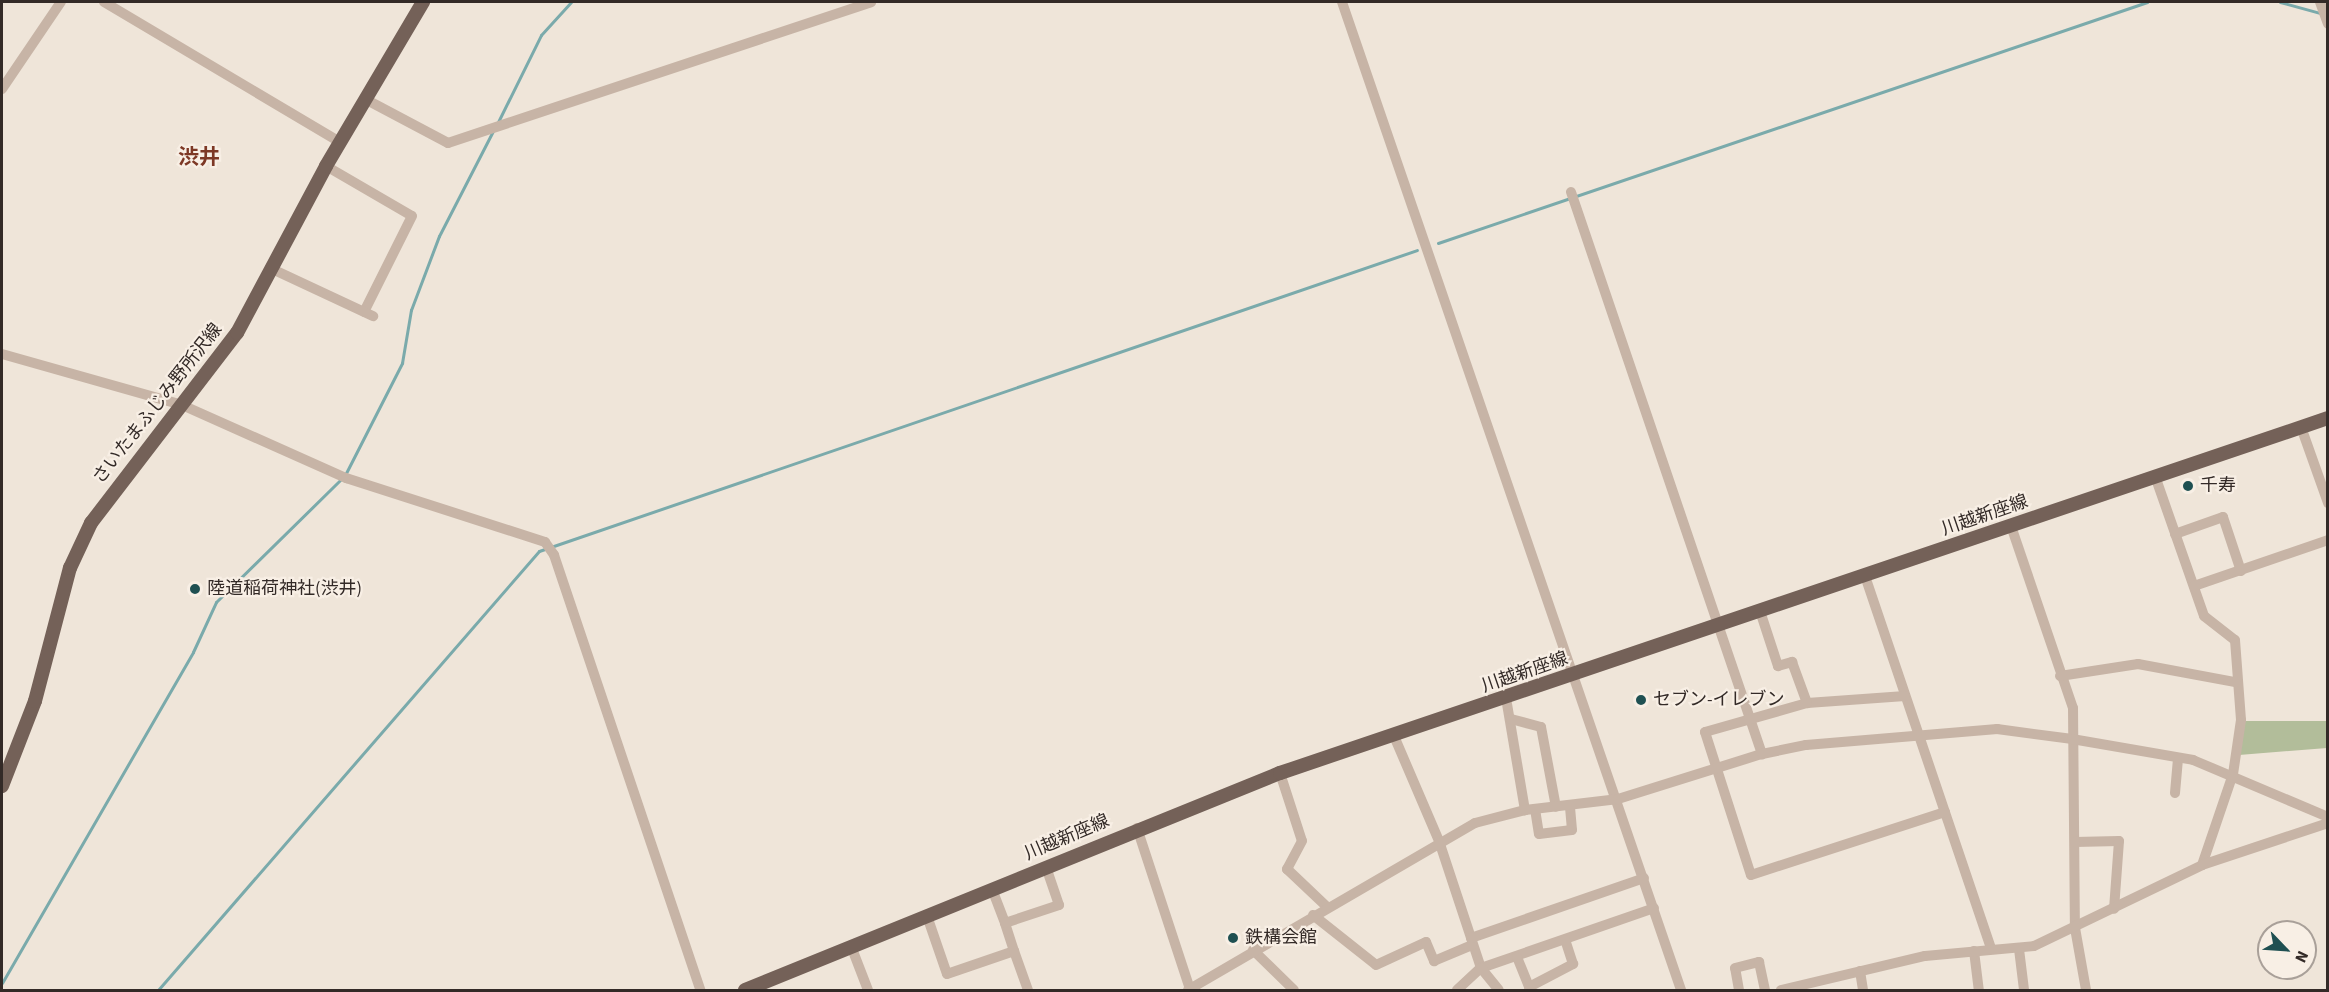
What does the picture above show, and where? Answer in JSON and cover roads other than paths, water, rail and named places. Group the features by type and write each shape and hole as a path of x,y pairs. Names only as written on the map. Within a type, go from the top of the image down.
{"main road":[{"name":"さいたまふじみ野所沢線","path":"2,786 35,701 75,554 106,499 237,333 326,166 423,2"},
{"name":"川越新座線","path":"745,990 1137,828 1280,773 1577,675 2328,418"}],"street":[{"path":"2,89 61,2"},
{"path":"104,2 340,142"},
{"path":"365,99 448,143 854,4 871,2"},
{"path":"1342,2 1577,675 1681,990"},
{"path":"2320,2 2328,24"},
{"path":"270,268 369,314 412,216 326,166"},
{"path":"1571,192 1762,754"},
{"path":"2,354 182,405 345,478 535,537 553,551 700,990"},
{"path":"2301,427 2328,503"},
{"path":"2155,477 2204,616 2235,640 2235,682 2241,720 2233,774 2202,865"},
{"path":"2175,534 2223,517 2241,571"},
{"path":"2011,526 2060,676 2073,708 2075,928 2086,990"},
{"path":"2194,586 2328,540"},
{"path":"1865,576 1991,948"},
{"path":"1760,611 1778,666 1792,662 1807,703"},
{"path":"2060,676 2138,664 2235,682"},
{"path":"1905,696 1807,703 1705,732 1751,875 1945,812"},
{"path":"1506,698 1530,810 1539,834 1572,830 1570,805"},
{"path":"1511,719 1540,727 1556,807"},
{"path":"1137,828 1189,990 1326,906 1475,823 1530,810 1618,799 1762,754 1918,732 1996,729 2072,739 2178,758 2233,774 2328,817"},
{"path":"1394,736 1439,841 1481,968 1499,990"},
{"path":"2175,793 2178,758"},
{"path":"1280,773 1302,841 1287,869 1326,906"},
{"path":"1781,990 1827,985 1860,971 1991,948 2019,949 2075,928 2202,865 2328,823"},
{"path":"2075,842 2119,841 2114,909"},
{"path":"1005,923 1059,905 1046,867"},
{"path":"1313,915 1376,965 1426,942 1434,961 1471,941 1644,878"},
{"path":"992,889 1028,990"},
{"path":"1457,990 1481,968 1654,908"},
{"path":"927,916 947,974 1014,951"},
{"path":"1517,957 1529,987 1573,964 1565,940"},
{"path":"851,946 868,990"},
{"path":"2019,949 2024,990"},
{"path":"1254,950 1294,990"},
{"path":"1974,951 1979,990"},
{"path":"1739,990 1734,969 1759,962 1765,990"},
{"path":"1860,971 1863,990"}],"waterway":[{"path":"498,122 541,35 571,2"},
{"path":"1438,243 2147,2"},
{"path":"2280,2 2320,13"},
{"path":"345,475 402,363 411,310 439,236 493,131"},
{"path":"158,990 539,551 1417,250"},
{"path":"2,983 193,652 216,602 340,480"}],"place":[{"name":"千寿","path":"2188,486"},
{"name":"陸道稲荷神社(渋井)","path":"195,589"},
{"name":"セブン-イレブン","path":"1641,700"},
{"name":"鉄構会館","path":"1233,938"}],"district":[{"name":"渋井","path":"199,157"}]}
